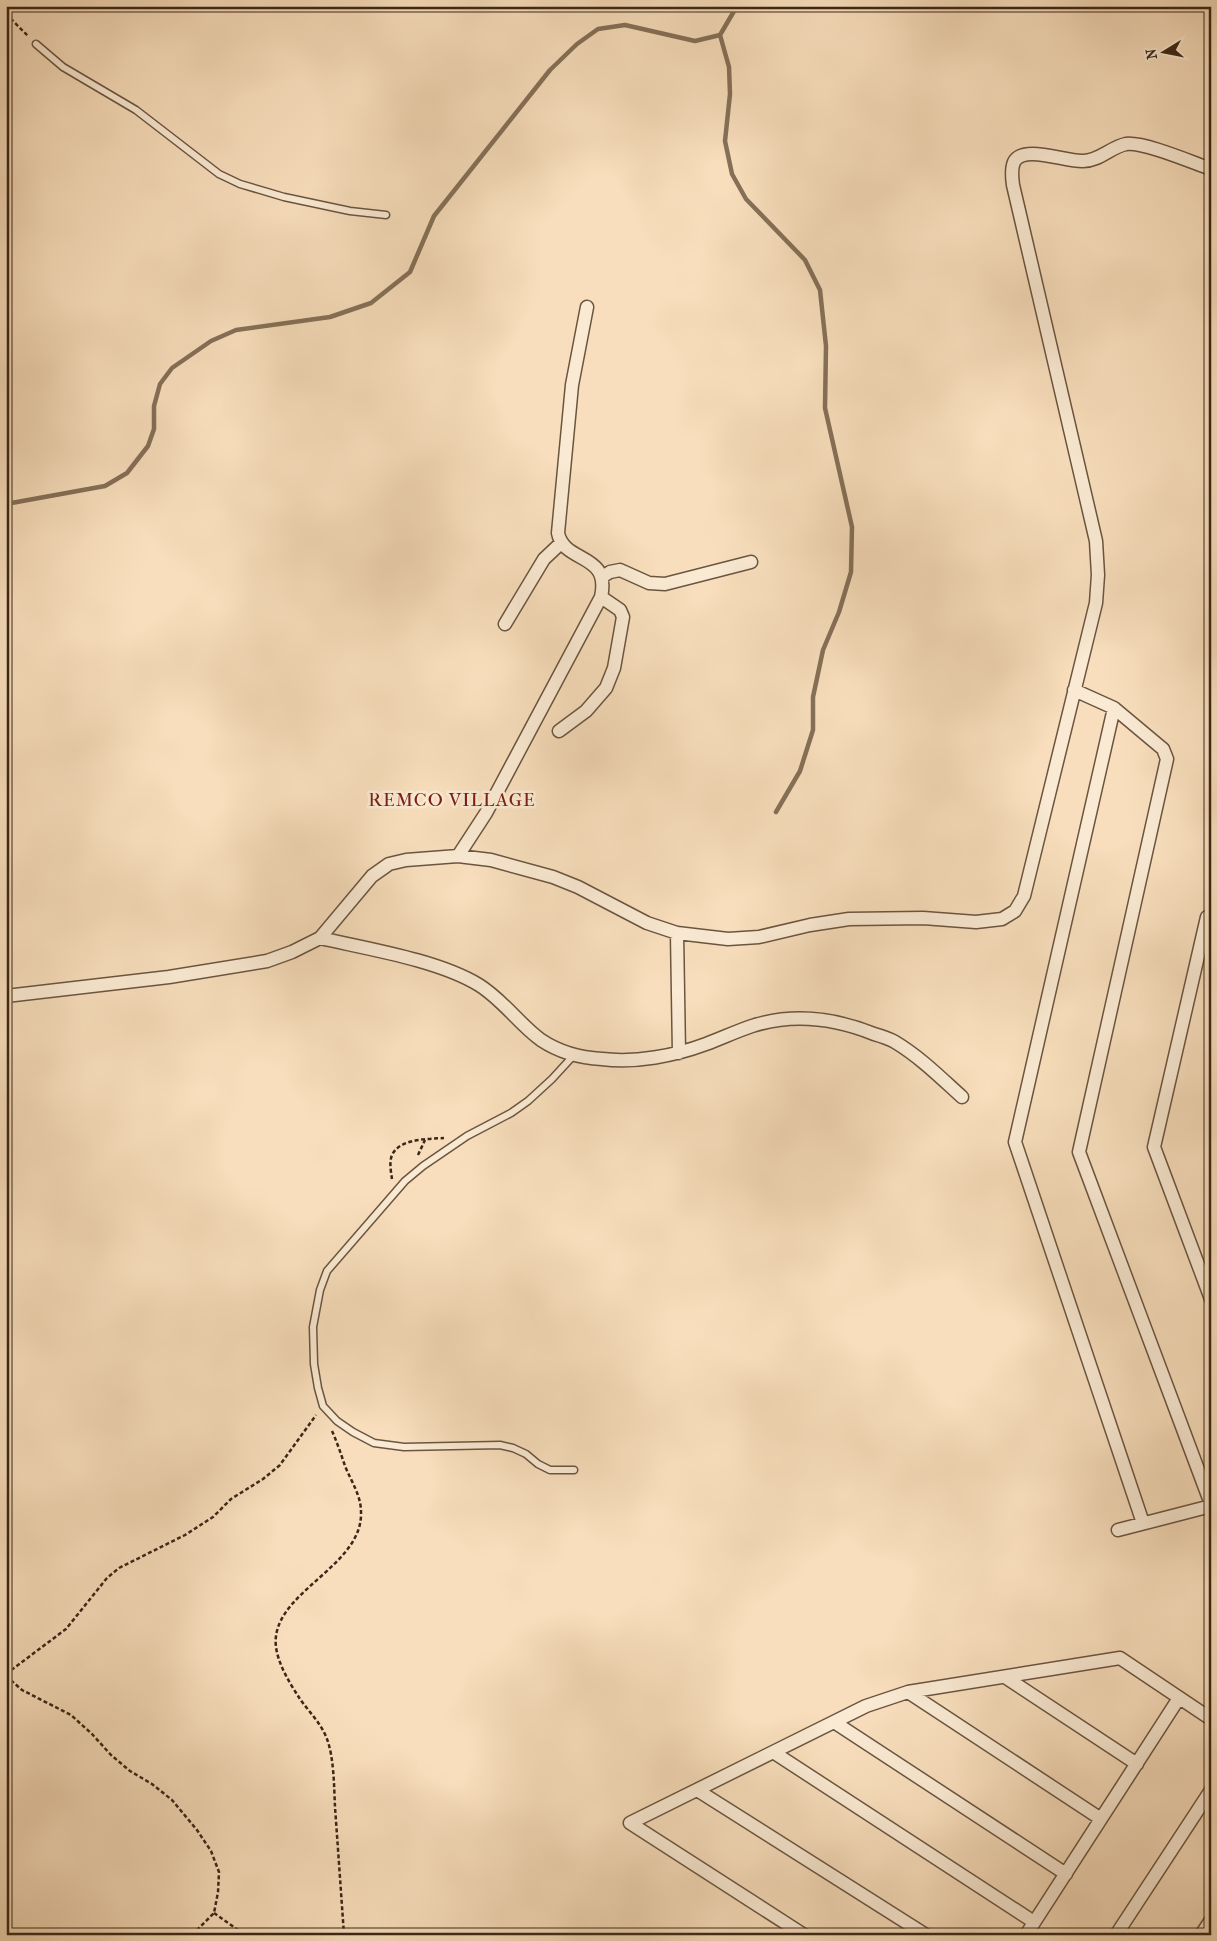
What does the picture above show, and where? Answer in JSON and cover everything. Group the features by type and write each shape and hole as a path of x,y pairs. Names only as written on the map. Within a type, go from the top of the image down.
{"street":[{"path":"6,996 267,962 320,938 372,876 389,864 406,860 458,856 491,860 553,877 578,887 647,923 677,933 728,939 759,936 850,919 923,918 976,922 1002,919 1015,911 1024,896 1096,603 1098,575 1096,541 1012,185 1014,162 1018,157 1033,153 1058,159 1084,161 1098,158 1126,144 1140,145 1211,169"},
{"path":"458,856 486,813 601,596 602,577 591,562 569,550 561,542 558,533 572,385 587,307"},
{"path":"505,624 544,559 561,542"},
{"path":"602,577 610,572 620,570 649,583 665,584 751,562"},
{"path":"559,731 586,711 597,699 606,688 614,668 624,617 620,610 601,596"},
{"path":"1074,690 1114,708 1163,749 1167,759 1079,1152 1211,1505 1118,1530"},
{"path":"1114,708 1015,1142 1143,1523"},
{"path":"1207,917 1154,1147 1211,1299"},
{"path":"677,933 678,1053"},
{"path":"320,938 452,972 480,986 542,1041 574,1056 604,1060 643,1058 678,1053 761,1024 786,1018 819,1018 850,1024 894,1042 926,1065 962,1097"},
{"path":"804,1935 630,1823 866,1706 908,1692 1120,1658 1211,1720"},
{"path":"1005,1677 1137,1764"},
{"path":"908,1692 1101,1819"},
{"path":"1026,1935 1179,1698"},
{"path":"834,1722 1066,1874"},
{"path":"774,1752 1034,1922"},
{"path":"697,1790 926,1935"},
{"path":"1116,1935 1206,1806 1211,1790"},
{"path":"1201,1935 1211,1920"}],"lane":[{"path":"36,44 64,67 136,110 219,174 240,184 312,203 350,211 386,215"},
{"path":"574,1056 528,1101 511,1113 467,1136 423,1166 393,1193 378,1214 327,1271 320,1290 313,1327 314,1364 323,1406 337,1421 353,1432 374,1443 404,1446 500,1446 514,1448 550,1470 574,1470"}],"path":[{"path":"6,14 36,44"},
{"path":"393,1193 392,1155 399,1146 412,1142 467,1136"},
{"path":"192,1935 214,1913 219,1872 211,1851 197,1830 172,1800 110,1755 92,1734 70,1715 22,1690 6,1675 66,1629 107,1578 119,1568 185,1535 213,1517 231,1499 263,1479 280,1465 323,1406"},
{"path":"323,1406 358,1495 361,1512 359,1530 350,1547 292,1606 279,1623 276,1637 278,1655 285,1672 300,1699 320,1724 327,1740 333,1774 344,1935"},
{"path":"214,1913 245,1935"}],"waterway":[{"path":"6,504 105,486 127,473 148,446 154,429 154,406 160,384 172,368 211,341 236,330 330,317 371,303 410,272 434,216 550,70 577,44 598,29 625,25 695,41 720,35 737,6"},
{"path":"720,35 729,67 730,94 725,141 732,174 746,199 805,260 820,290 826,346 825,408 852,527 851,572 839,612 823,650 813,697 813,730 800,771 776,812"}],"district":[{"name":"REMCO VILLAGE","path":"452,800"}]}
